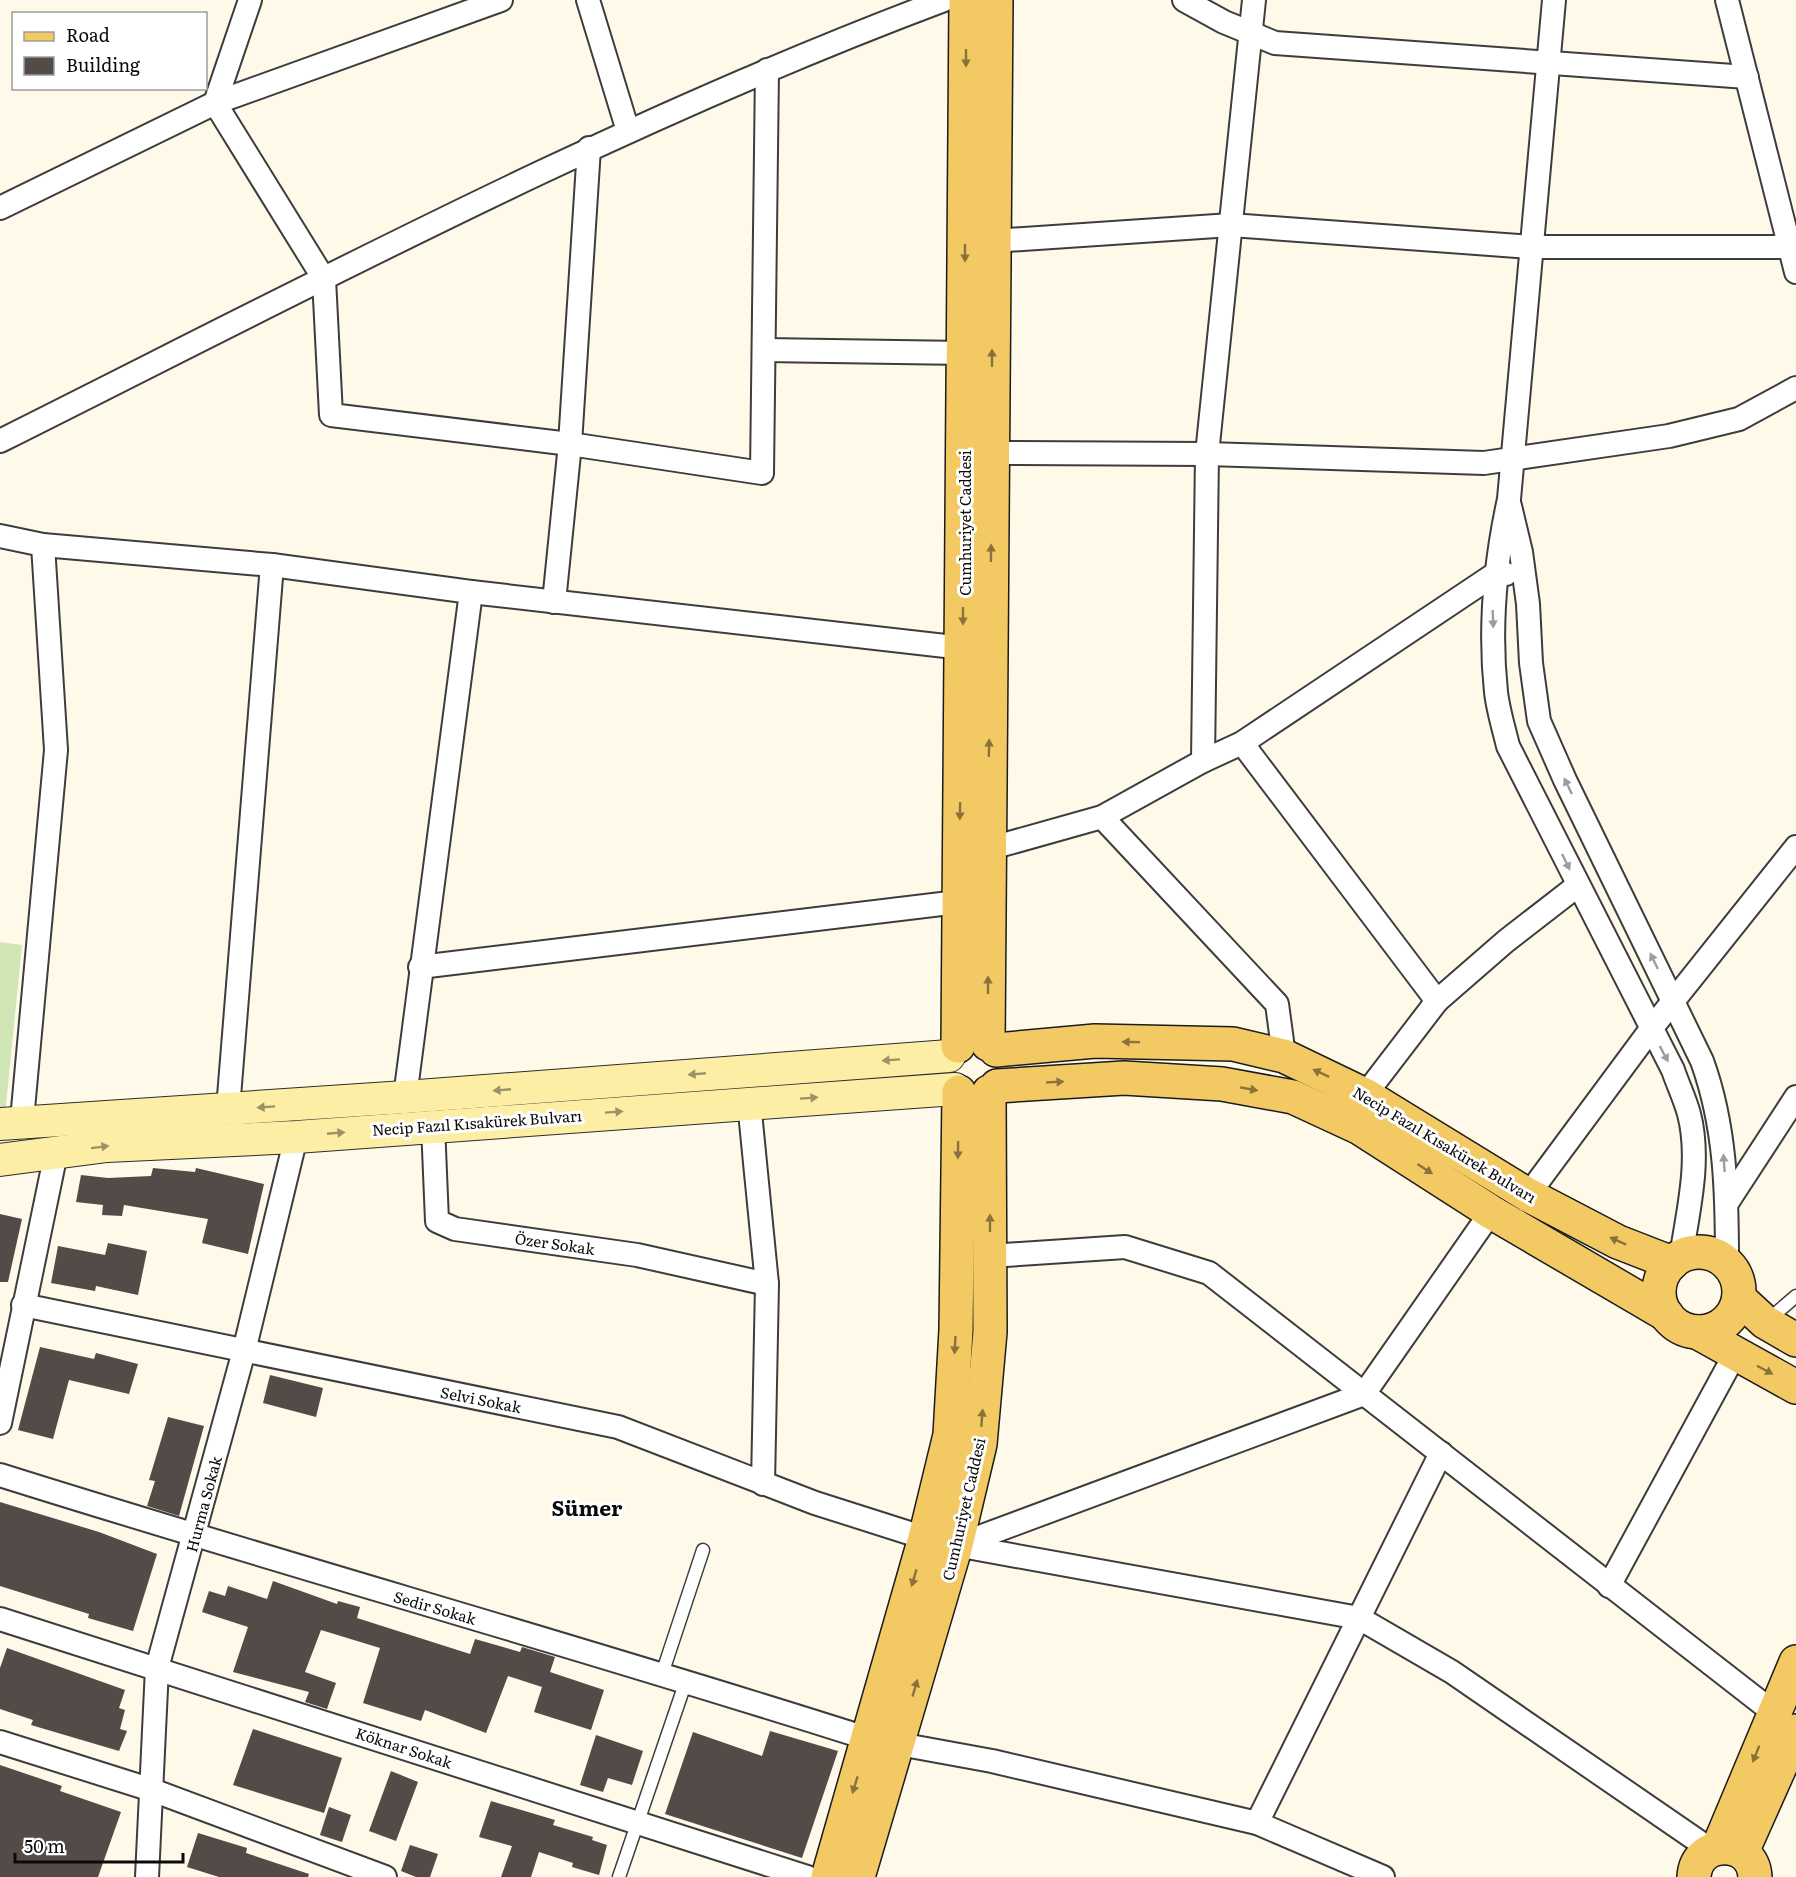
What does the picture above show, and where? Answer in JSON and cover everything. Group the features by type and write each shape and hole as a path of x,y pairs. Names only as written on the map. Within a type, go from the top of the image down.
{"main road":[{"name":"Cumhuriyet Caddesi","path":"966,0 963,648 958,902 973,1049"},
{"name":"Cumhuriyet Caddesi","path":"973,1049 988,849 996,0"},
{"name":"Necip Fazıl Kısakürek Bulvarı","path":"11,1122 405,1097 973,1049 1107,1041 1233,1044 1284,1056 1365,1095 1528,1195 1618,1242 1676,1260"},
{"path":"973,1049 1002,1068 975,1090 947,1074 973,1049"},
{"name":"Necip Fazıl Kısakürek Bulvarı","path":"0,1160 107,1146 296,1137 749,1102 975,1090 1124,1078 1222,1084 1293,1097 1360,1128 1491,1212 1667,1315"},
{"name":"Cumhuriyet Caddesi","path":"858,1877 884,1742 941,1541 980,1444 990,1332 990,1256 975,1090"},
{"name":"Cumhuriyet Caddesi","path":"941,1541 975,1090"},
{"path":"1697,1332 1717,1329 1727,1321 1739,1298 1737,1277 1727,1263 1712,1254 1703,1253 1676,1260 1661,1280 1660,1300 1667,1315 1680,1327 1697,1332 1796,1386"},
{"path":"1739,1298 1765,1322 1796,1340"},
{"path":"1694,1877 1698,1862 1741,1862 1784,1721 1796,1662"},
{"name":"Cumhuriyet Caddesi","path":"828,1877 884,1742"}],"street":[{"path":"215,103 250,0"},
{"path":"0,208 215,103 501,0"},
{"path":"588,0 628,132"},
{"path":"0,441 589,148 767,70 944,0"},
{"path":"1184,0 1251,34 1275,43 1747,77"},
{"path":"1203,761 1208,454 1254,0"},
{"path":"1554,0 1509,499 1497,553 1495,574 1493,605 1496,693 1508,746 1672,1070 1689,1115 1694,1152 1692,1181 1676,1260"},
{"path":"1727,0 1796,272"},
{"path":"215,103 324,279 331,415 570,444 762,473 767,70"},
{"path":"554,602 570,444 589,148"},
{"path":"993,241 1231,225 1531,247 1789,247"},
{"path":"764,350 964,353"},
{"path":"992,453 1208,454 1484,463 1669,436 1739,419 1796,388"},
{"path":"1509,499 1524,573 1539,721 1565,780 1702,1061 1715,1097 1722,1134 1727,1203 1727,1263"},
{"path":"0,536 43,545 272,566 554,602 963,648"},
{"path":"11,1122 56,750 43,545"},
{"path":"228,1109 272,566"},
{"path":"988,849 1102,817 1203,761 1242,743 1495,574 1524,573"},
{"path":"405,1097 420,968 471,592"},
{"path":"1242,743 1437,1001"},
{"path":"1102,817 1277,1004 1284,1056"},
{"path":"1528,1195 1651,1029 1796,847"},
{"path":"1365,1095 1437,1001 1577,886"},
{"path":"420,968 958,902"},
{"path":"1727,1203 1789,1120 1796,1097"},
{"path":"749,1102 767,1284 763,1484"},
{"name":"Özer Sokak","path":"433,1125 436,1221 455,1228 637,1255 767,1284"},
{"name":"Hurma Sokak","path":"147,1877 157,1668 244,1352 296,1137"},
{"path":"0,1423 56,1153"},
{"path":"941,1541 1364,1394 1491,1212"},
{"path":"990,1256 1125,1247 1209,1273 1784,1721"},
{"name":"Selvi Sokak","path":"23,1305 618,1427 763,1484 941,1541 1359,1618 1452,1672 1741,1862"},
{"path":"1609,1586 1734,1354"},
{"path":"1257,1823 1441,1453"},
{"name":"Sedir Sokak","path":"0,1475 194,1536 686,1681 884,1742 992,1761 1257,1823 1383,1877"},
{"name":"Köknar Sokak","path":"0,1619 807,1877"},
{"path":"0,1742 152,1790 385,1877"}],"lane":[{"path":"1765,1322 1796,1296"},
{"path":"662,1674 703,1550"},
{"path":"619,1877 686,1681"}],"green space":[{"path":"0,942 22,945 5,1115 0,1115"}],"building":[{"path":"153,1168 195,1172 196,1168 264,1184 248,1254 202,1243 208,1219 124,1205 122,1216 102,1215 103,1205 76,1202 81,1175 108,1178 151,1176"},
{"path":"0,1214 22,1219 8,1282 0,1282"},
{"path":"108,1243 147,1251 138,1295 96,1286 95,1291 51,1283 58,1246 105,1255"},
{"path":"40,1347 94,1359 96,1353 138,1364 129,1394 69,1380 53,1439 18,1430"},
{"path":"270,1375 323,1388 316,1417 263,1403"},
{"path":"168,1417 204,1426 179,1516 147,1506 155,1481 149,1480"},
{"path":"0,1502 99,1532 157,1554 133,1631 88,1618 89,1614 0,1586"},
{"path":"273,1581 337,1604 338,1601 360,1607 357,1618 470,1654 475,1639 520,1652 522,1647 555,1657 550,1672 604,1690 591,1730 534,1712 542,1687 508,1676 486,1733 425,1710 421,1721 363,1703 380,1648 321,1630 305,1672 336,1683 327,1709 305,1702 309,1692 233,1672 248,1627 202,1612 209,1591 225,1596 228,1586 267,1599"},
{"path":"7,1648 125,1690 119,1708 125,1710 120,1729 127,1731 119,1751 31,1725 33,1720 0,1709 0,1668"},
{"path":"253,1729 342,1758 324,1813 233,1785"},
{"path":"770,1731 838,1751 802,1858 665,1814 693,1732 762,1756"},
{"path":"596,1735 643,1751 632,1785 608,1778 603,1792 580,1785"},
{"path":"0,1765 62,1786 60,1791 121,1812 98,1877 0,1877"},
{"path":"391,1771 418,1782 396,1841 369,1831"},
{"path":"491,1801 555,1820 553,1825 593,1837 592,1840 607,1845 599,1875 572,1867 573,1863 539,1852 531,1877 501,1877 512,1846 479,1837"},
{"path":"329,1807 351,1815 342,1842 320,1835"},
{"path":"198,1833 247,1848 246,1853 309,1874 308,1877 219,1877 187,1867"},
{"path":"410,1845 438,1854 430,1877 416,1877 401,1871"}],"district":[{"name":"Sümer","path":"587,1506"}]}
